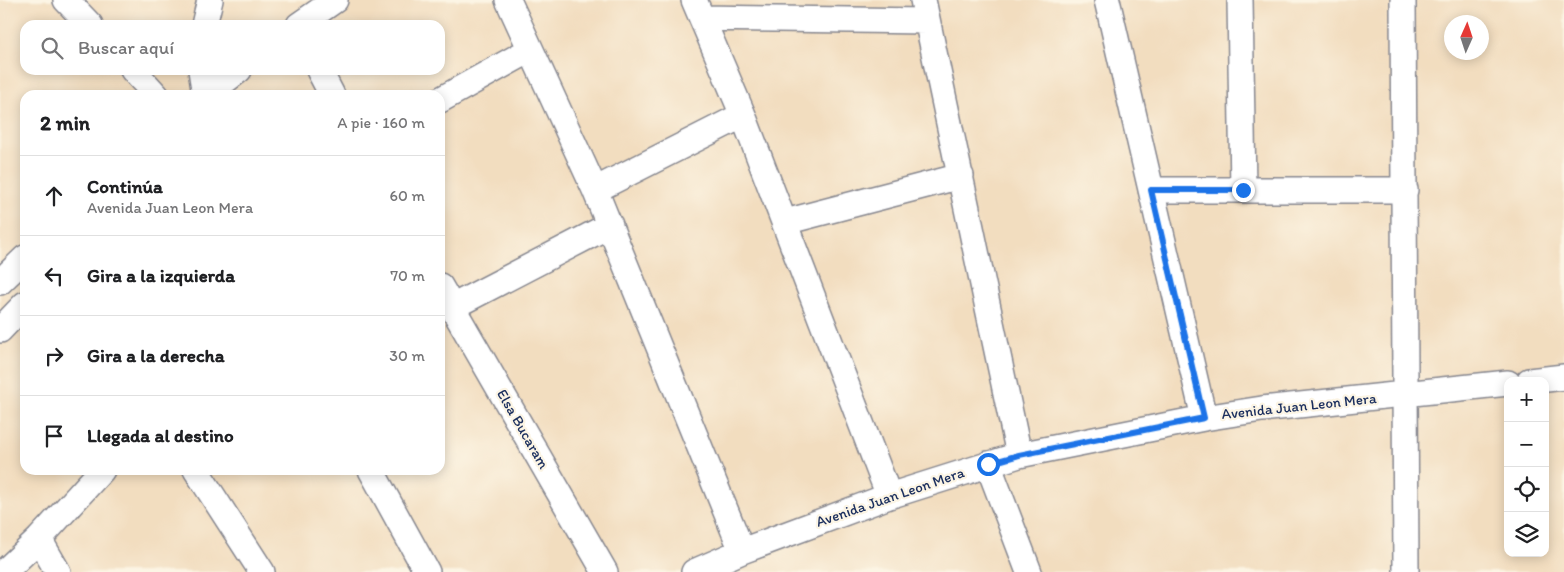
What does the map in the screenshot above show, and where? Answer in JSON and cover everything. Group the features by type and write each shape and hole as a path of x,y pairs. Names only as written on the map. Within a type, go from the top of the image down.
{"street":[{"path":"66,0 85,20"},
{"path":"205,20 210,0"},
{"path":"306,20 335,0"},
{"path":"508,0 610,225 742,551"},
{"path":"1107,0 1204,418"},
{"path":"1240,0 1243,190"},
{"path":"1404,0 1406,572"},
{"path":"889,496 785,222 698,9 925,11 1019,455"},
{"path":"445,97 530,50"},
{"path":"138,75 151,90"},
{"path":"202,75 205,90"},
{"path":"213,90 232,75"},
{"path":"321,75 329,90"},
{"path":"595,190 743,116"},
{"path":"785,222 961,176"},
{"path":"1151,190 1405,190"},
{"path":"446,297 610,225"},
{"path":"1,280 20,263"},
{"name":"Elsa Bucaram","path":"446,297 605,572"},
{"path":"0,330 20,309"},
{"path":"1549,379 1564,377"},
{"name":"Avenida Juan Leon Mera","path":"696,572 742,551 889,496 1019,455 1204,418 1262,409 1504,383"},
{"path":"988,464 1029,572"},
{"path":"4,572 39,539 97,475"},
{"path":"199,475 262,572"},
{"path":"375,475 427,572"},
{"path":"39,539 58,572"}],"route":[{"path":"988,464 1019,455 1204,418 1151,190 1243,190"}]}
